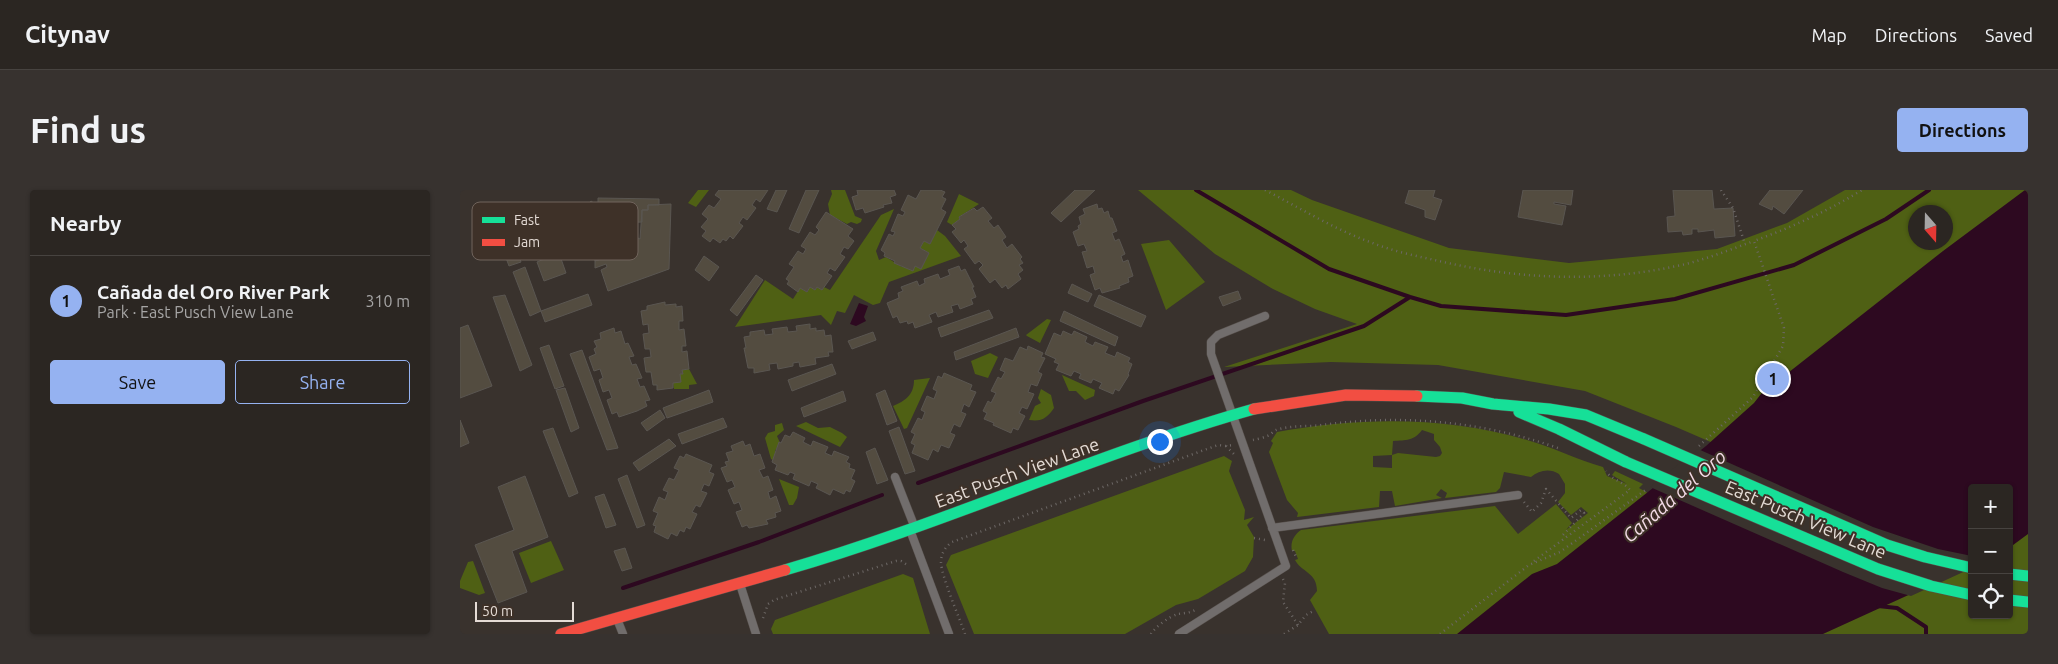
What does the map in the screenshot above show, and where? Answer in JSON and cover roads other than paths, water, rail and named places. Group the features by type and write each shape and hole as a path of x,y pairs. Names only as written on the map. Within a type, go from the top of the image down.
{"main road":[{"name":"East Pusch View Lane","path":"561,634 840,554 1176,433 1232,415 1292,401 1346,395 1424,395 1462,398 1493,404 1550,408 1586,415 1887,545 1925,557 1968,567"},
{"name":"East Pusch View Lane","path":"1493,404 1559,429 1626,462 1878,569 1931,586 1968,593"},
{"path":"2013,574 2028,576"},
{"path":"2013,600 2028,602"}],"lane":[{"path":"1178,634 1286,566 1212,362 1211,342 1218,334 1265,316"},
{"path":"895,477 949,634"},
{"path":"1272,528 1518,495"},
{"path":"740,583 756,634"},
{"path":"617,619 623,634"}],"water":[{"name":"Cañada del Oro","path":"2025,190 2028,190 2028,534 2013,545 2013,484 1968,484 1968,568 1823,634 1457,634 1532,574 1557,564 1706,446 1754,403 1761,394 1943,251 1953,250 1953,244"},
{"path":"859,303 868,306 864,317 866,321 856,326 850,324"}],"waterway":[{"path":"1196,190 1329,269 1410,297 1441,306 1566,315 1675,299 1794,265 1886,219 1929,190"},
{"path":"918,483 1143,401 1364,326 1410,297"},
{"path":"623,588 759,542 882,495"},
{"path":"1878,606 1897,608 1926,627 1926,634"}],"place":[{"name":"Cañada del Oro River Park","path":"1773,379"}]}
